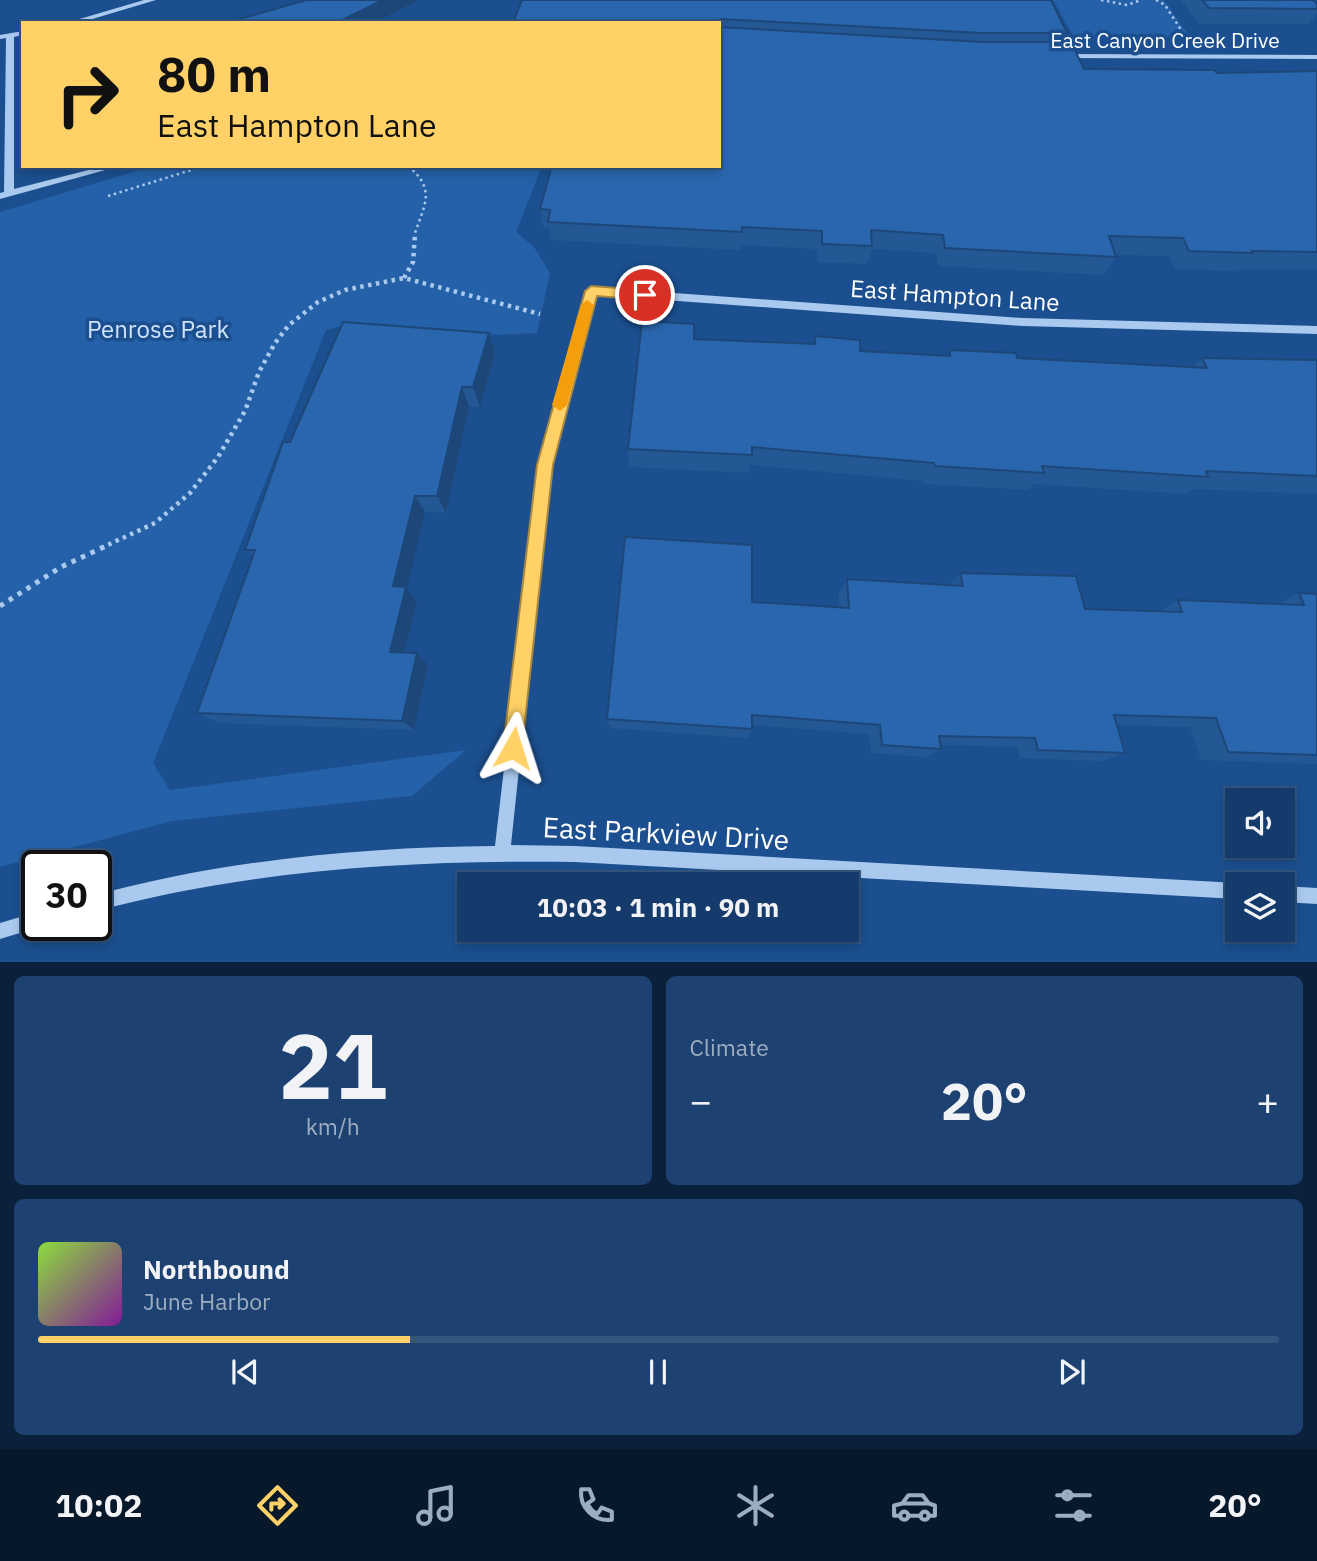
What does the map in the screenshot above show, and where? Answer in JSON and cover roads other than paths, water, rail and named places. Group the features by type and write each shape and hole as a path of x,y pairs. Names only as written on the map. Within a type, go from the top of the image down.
{"street":[{"path":"77,21 152,0"},
{"path":"0,37 21,33"},
{"path":"10,35 5,194 108,168"},
{"name":"East Canyon Creek Drive","path":"1045,56 1317,57"},
{"path":"62,168 63,180"},
{"name":"East Hampton Lane","path":"502,852 537,515 545,465 591,291 1023,322 1317,330"},
{"name":"East Parkview Drive","path":"112,900 242,872 373,857 502,852 1225,890"},
{"path":"1295,895 1317,896"},
{"path":"0,931 21,925"}],"park label":[{"name":"Penrose Park","path":"158,329"}]}
